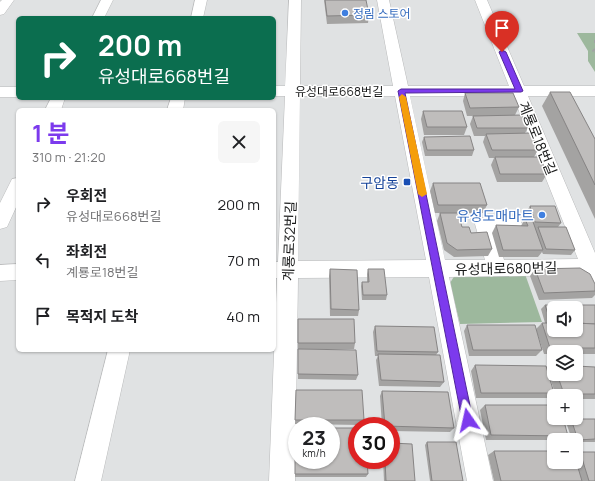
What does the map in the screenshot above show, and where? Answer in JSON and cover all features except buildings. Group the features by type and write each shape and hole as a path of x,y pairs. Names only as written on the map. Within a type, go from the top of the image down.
{"street":[{"path":"0,11 8,0"},
{"path":"99,16 106,0"},
{"path":"197,16 201,0"},
{"name":"계룡로32번길","path":"282,481 281,270 293,91 296,0"},
{"path":"383,0 480,481"},
{"name":"계룡로18번길","path":"481,0 594,270"},
{"name":"유성대로668번길","path":"276,91 595,91"},
{"path":"566,91 573,105"},
{"path":"0,92 16,92"},
{"path":"0,222 16,188"},
{"path":"497,268 484,224 513,224"},
{"path":"466,232 486,232"},
{"name":"유성대로680번길","path":"281,270 497,268 594,270"},
{"path":"0,273 16,272"},
{"path":"88,481 119,352"}],"path":[{"path":"595,49 593,51 595,52"}],"green space":[{"path":"577,33 595,33 595,72 588,61 588,51"},
{"path":"525,274 542,322 460,324 450,283 455,275"}],"slow traffic":[{"path":"402,97 422,194"}],"place":[{"name":"정림 스토어","path":"345,13"},
{"name":"구암동","path":"407,182"},
{"name":"유성도매마트","path":"542,215"}],"route":[{"path":"468,420 401,91 519,91 502,52"}]}
